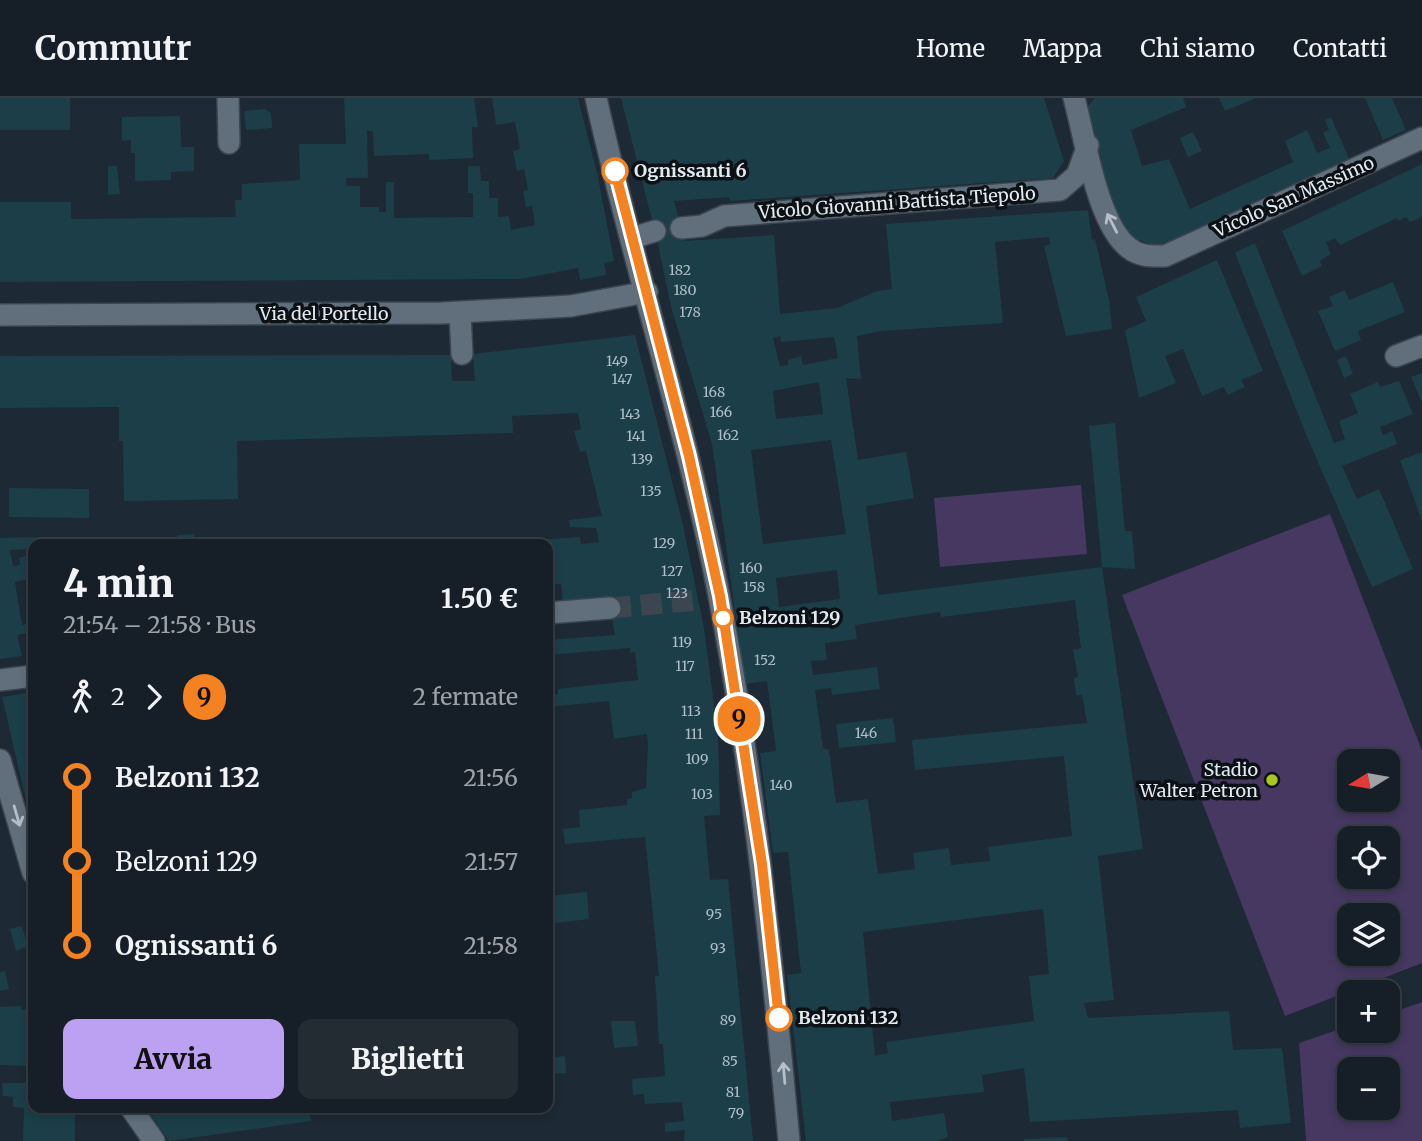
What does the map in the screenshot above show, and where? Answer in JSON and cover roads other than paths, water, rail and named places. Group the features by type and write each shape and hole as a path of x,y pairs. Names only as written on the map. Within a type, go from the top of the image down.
{"street":[{"path":"228,98 229,143"},
{"path":"596,98 689,456 720,596 762,864 789,1141"},
{"path":"1074,98 1088,145"},
{"name":"Vicolo San Massimo","path":"1088,145 1102,201 1122,241 1141,255 1165,256 1422,138"},
{"name":"Vicolo Giovanni Battista Tiepolo","path":"681,228 702,226 724,216 1060,190 1077,176 1088,145"},
{"path":"632,238 655,231"},
{"name":"Via del Portello","path":"0,315 460,312 571,306 647,292"},
{"path":"460,312 462,354"},
{"path":"1396,356 1422,346"},
{"path":"698,600 720,596"},
{"path":"553,613 610,608"},
{"path":"0,680 28,677"},
{"path":"0,760 28,856"},
{"path":"134,1113 154,1141"}],"tunnel":[{"path":"610,608 698,600"}],"place":[{"name":"Ognissanti 6","path":"615,171"},
{"name":"Belzoni 129","path":"723,618"},
{"name":"Stadio Walter Petron","path":"1272,780"},
{"name":"Belzoni 132","path":"779,1018"}]}
